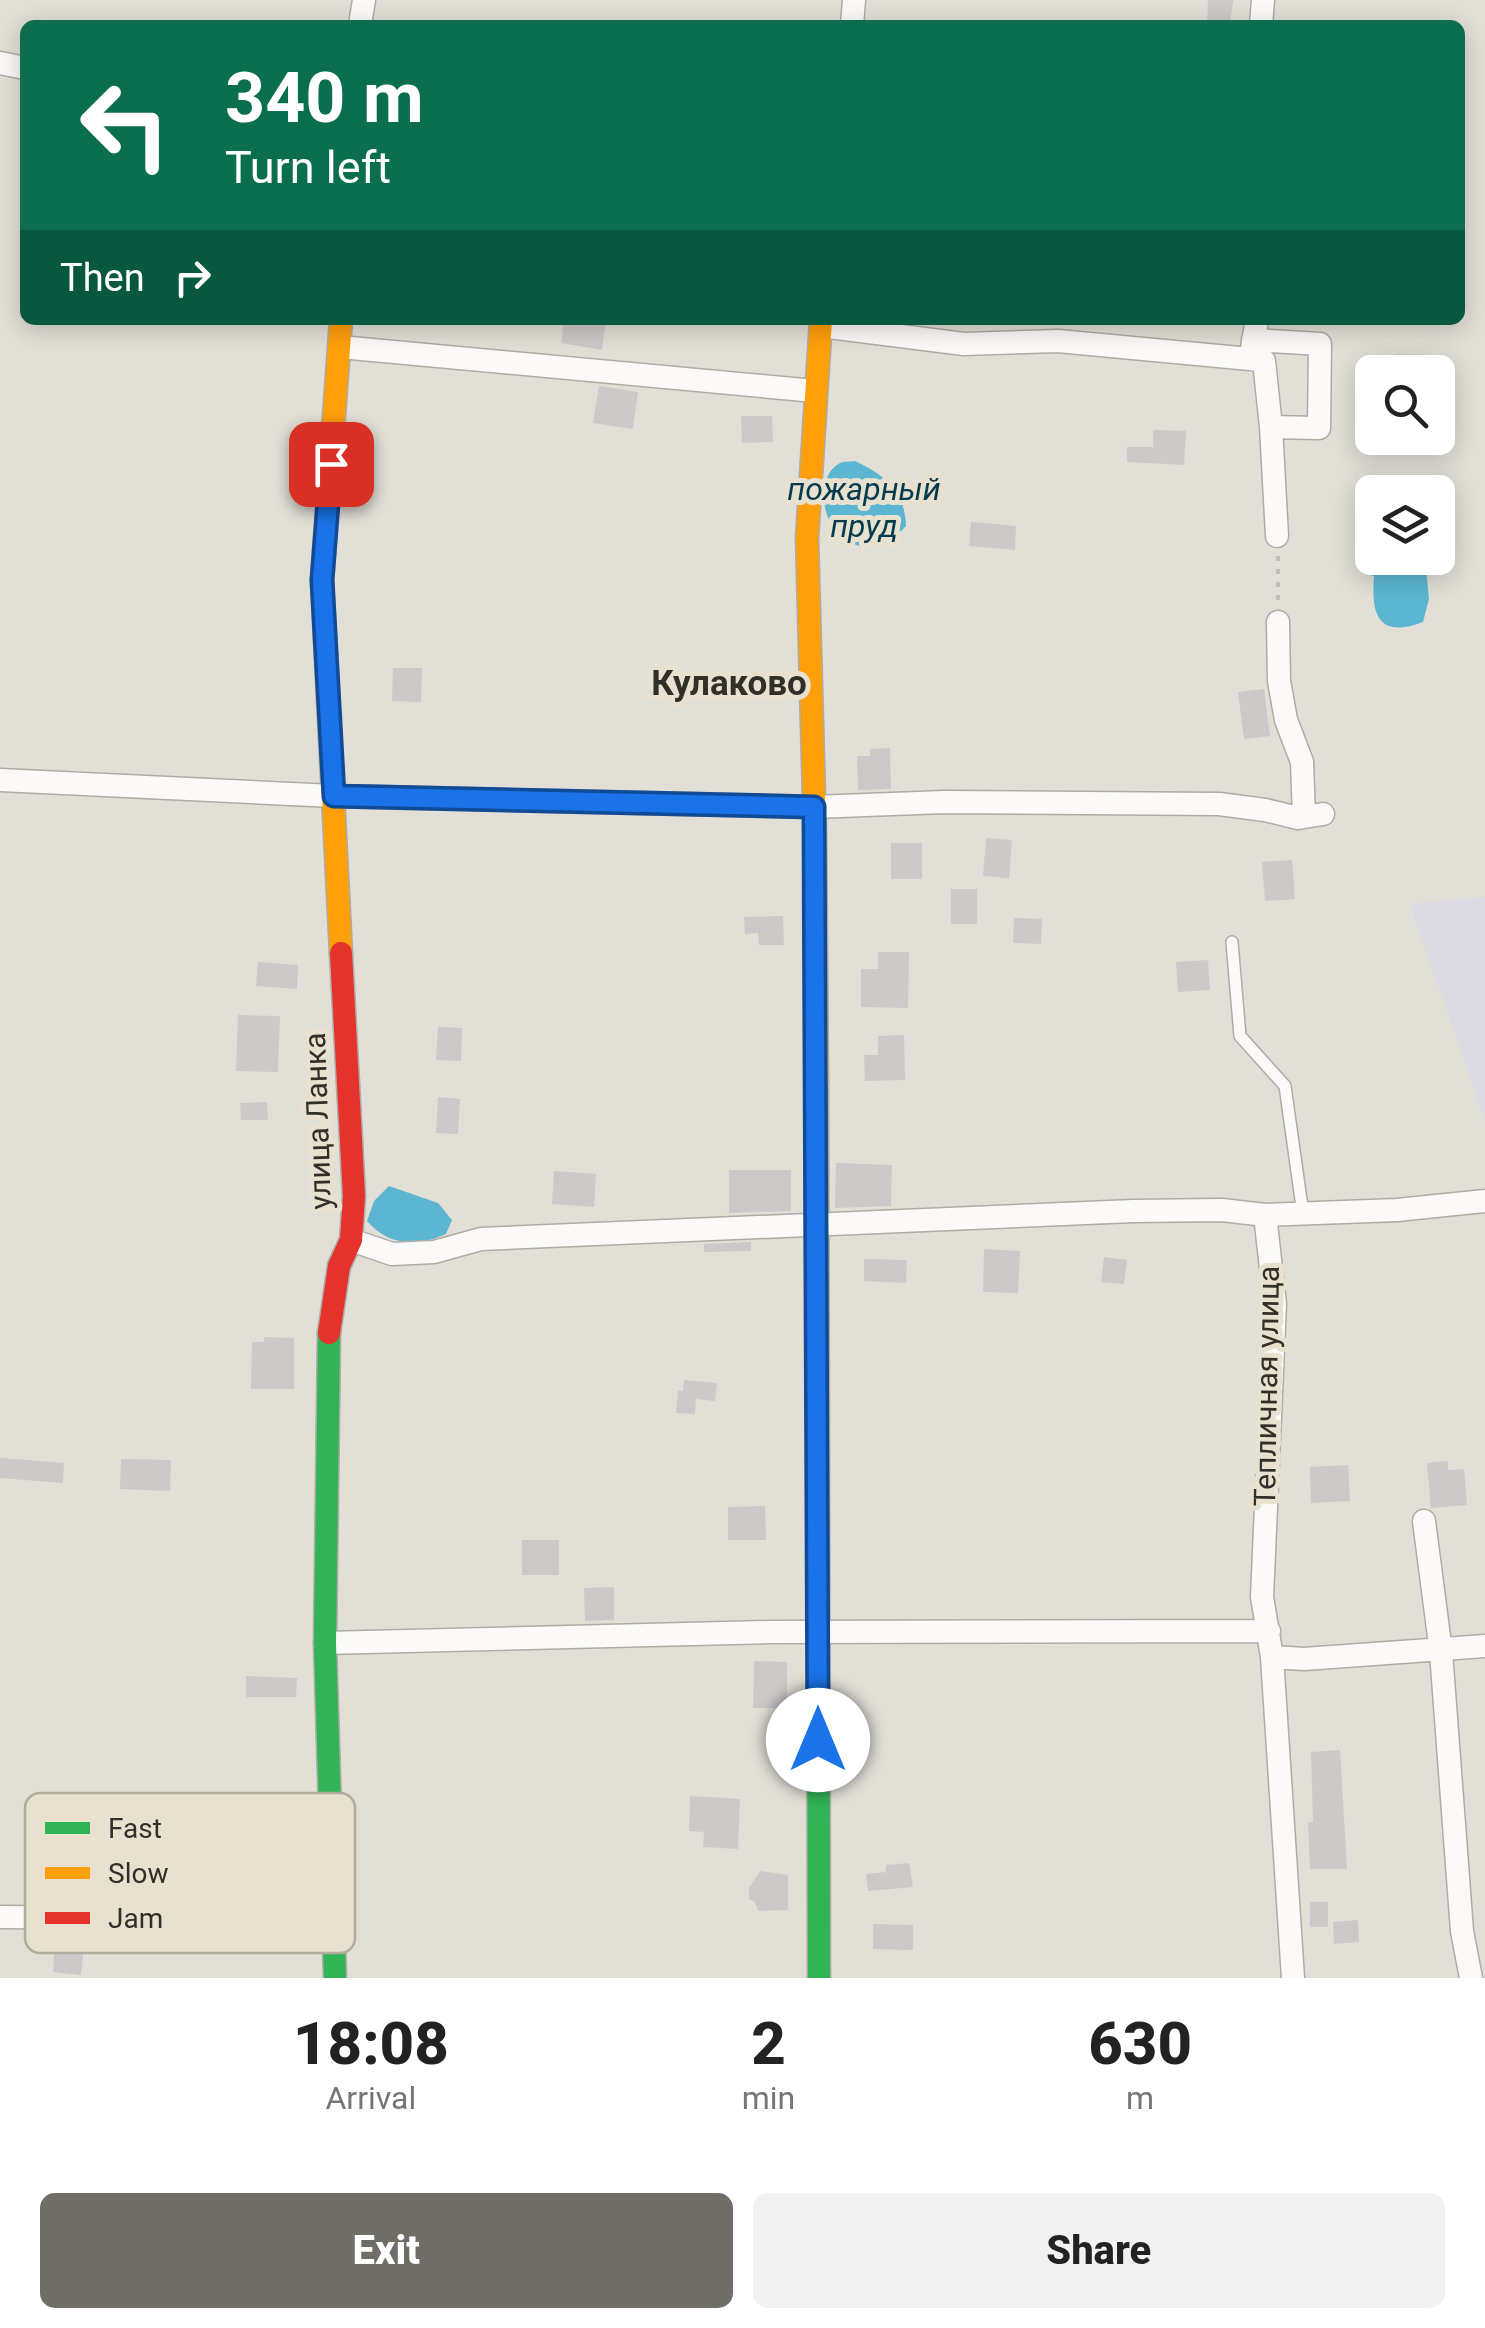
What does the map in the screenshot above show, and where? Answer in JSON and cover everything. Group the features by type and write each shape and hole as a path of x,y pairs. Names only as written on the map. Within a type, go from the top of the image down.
{"street":[{"name":"улица Ланка","path":"329,1793 324,1644 328,1324 339,1266 350,1240 354,1196 322,580 341,325"},
{"path":"819,1978 817,1101 807,538 821,325"},
{"path":"835,325 964,344 1253,340 1320,344 1319,428 1272,427"},
{"path":"1253,340 1264,362 1278,536"},
{"path":"340,347 815,391"},
{"path":"0,780 334,796 814,807 944,802 1218,804 1314,816 1302,762 1286,720 1278,622"},
{"path":"350,1240 392,1254 434,1252 481,1238 1133,1210 1303,1214 1485,1201"},
{"name":"Тепличная улица","path":"1265,1215 1275,1304 1262,1596 1272,1657 1293,1978"},
{"path":"1424,1521 1441,1652 1462,1931 1471,1978"},
{"path":"324,1644 817,1632 1269,1631"},
{"path":"1272,1657 1441,1652 1485,1646"},
{"path":"0,1916 25,1916"},
{"name":"улица Ланка","path":"335,1953 335,1978"}],"lane":[{"path":"1232,942 1240,1036 1285,1086 1303,1214"}],"path":[{"path":"1278,536 1278,622"}],"shaded area":[{"path":"1485,897 1485,1121 1410,904"}],"water":[{"name":"пожарный пруд","path":"855,461 891,486 905,514 906,526 902,530 872,545 856,545 843,539 827,514 825,484 830,472 840,463"},
{"path":"1370,575 1427,575 1429,599 1423,622 1396,627 1380,620 1374,602 1374,576"},
{"path":"389,1186 438,1203 452,1220 446,1234 404,1242 375,1229 367,1221 374,1201"}],"building":[{"path":"1208,0 1233,0 1231,20 1207,20"},
{"path":"563,325 605,325 602,350 561,343"},
{"path":"599,386 638,392 633,429 593,423"},
{"path":"741,416 772,416 773,442 742,443"},
{"path":"1153,430 1186,431 1184,465 1127,462 1127,447 1153,447"},
{"path":"971,522 1016,526 1015,550 969,546"},
{"path":"393,668 422,668 421,702 392,701"},
{"path":"1264,689 1270,736 1244,739 1238,692"},
{"path":"890,748 891,789 858,790 857,756 870,756 870,749"},
{"path":"986,838 1012,840 1009,878 983,876"},
{"path":"891,843 922,843 922,879 891,879"},
{"path":"1292,860 1295,899 1265,901 1262,862"},
{"path":"951,889 977,889 977,924 951,924"},
{"path":"783,916 784,945 759,945 758,933 745,934 744,917"},
{"path":"1014,918 1042,919 1041,944 1013,943"},
{"path":"878,952 909,952 908,1008 861,1007 861,969 878,969"},
{"path":"1208,960 1210,990 1178,992 1176,962"},
{"path":"258,962 298,965 297,989 256,986"},
{"path":"238,1015 280,1016 278,1072 236,1071"},
{"path":"438,1027 462,1028 461,1061 436,1060"},
{"path":"904,1035 905,1080 865,1081 864,1055 878,1055 878,1036"},
{"path":"438,1097 460,1099 458,1134 436,1133"},
{"path":"267,1102 268,1120 241,1120 240,1103"},
{"path":"836,1163 892,1165 891,1206 835,1208"},
{"path":"729,1170 791,1170 791,1211 729,1213"},
{"path":"554,1171 596,1174 594,1207 552,1204"},
{"path":"751,1242 751,1251 704,1252 704,1244"},
{"path":"984,1249 1020,1251 1018,1293 983,1292"},
{"path":"1104,1257 1127,1260 1124,1284 1101,1282"},
{"path":"864,1259 907,1260 906,1283 864,1281"},
{"path":"264,1337 294,1338 294,1389 251,1389 252,1342 264,1342"},
{"path":"684,1380 717,1383 715,1401 696,1399 695,1414 676,1413 678,1391 683,1391"},
{"path":"0,1458 64,1463 63,1483 0,1478"},
{"path":"121,1459 171,1460 170,1491 120,1489"},
{"path":"1448,1461 1448,1470 1464,1469 1467,1505 1431,1508 1427,1463"},
{"path":"1348,1465 1350,1501 1311,1503 1310,1467"},
{"path":"765,1506 766,1540 728,1540 728,1507"},
{"path":"522,1540 559,1540 559,1575 522,1575"},
{"path":"614,1587 614,1620 585,1621 584,1588"},
{"path":"754,1661 787,1662 787,1708 753,1708"},
{"path":"246,1676 297,1678 296,1697 246,1697"},
{"path":"1340,1750 1347,1869 1310,1869 1311,1752"},
{"path":"690,1796 740,1799 738,1849 703,1847 704,1832 689,1831"},
{"path":"909,1863 913,1887 868,1891 866,1874 886,1872 886,1865"},
{"path":"760,1871 788,1875 788,1910 758,1911 749,1899 749,1888"},
{"path":"1310,1902 1328,1902 1328,1927 1310,1927"},
{"path":"1358,1920 1359,1942 1334,1944 1333,1922"},
{"path":"873,1924 913,1925 913,1950 873,1949"},
{"path":"54,1953 83,1953 81,1975 53,1972"}],"traffic: fast":[{"path":"817,1081 819,1978"},
{"path":"329,1333 325,1643 329,1793"},
{"path":"334,1953 335,1978"}],"traffic: slow":[{"path":"341,325 322,580 341,953"},
{"path":"817,1081 807,538 821,325"}],"traffic: jam":[{"path":"329,1333 339,1266 351,1240 354,1196 341,953"}],"district":[{"name":"Кулаково","path":"729,683"}],"route":[{"path":"331,464 322,580 334,796 814,807 818,1740"}]}
